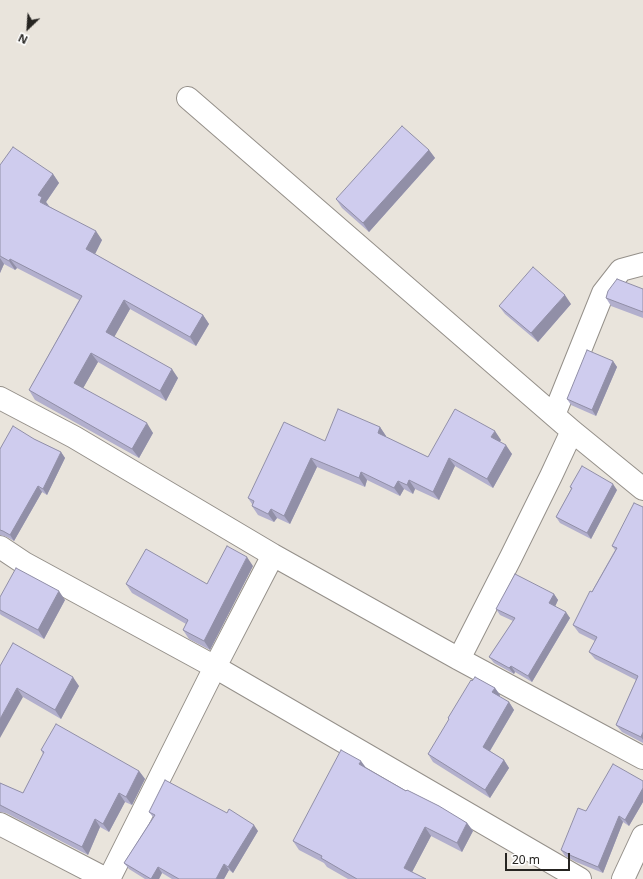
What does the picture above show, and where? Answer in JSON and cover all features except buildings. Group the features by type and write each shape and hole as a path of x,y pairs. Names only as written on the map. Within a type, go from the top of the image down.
{"street":[{"path":"188,98 572,431 643,488"},
{"path":"554,415 604,293 621,270 643,264"},
{"path":"0,398 74,437 273,555 459,659 643,758"},
{"path":"459,659 511,557 572,431"},
{"path":"0,547 24,563 215,667 580,879"},
{"path":"0,824 107,879 273,555"},
{"path":"623,879 643,836"}]}
